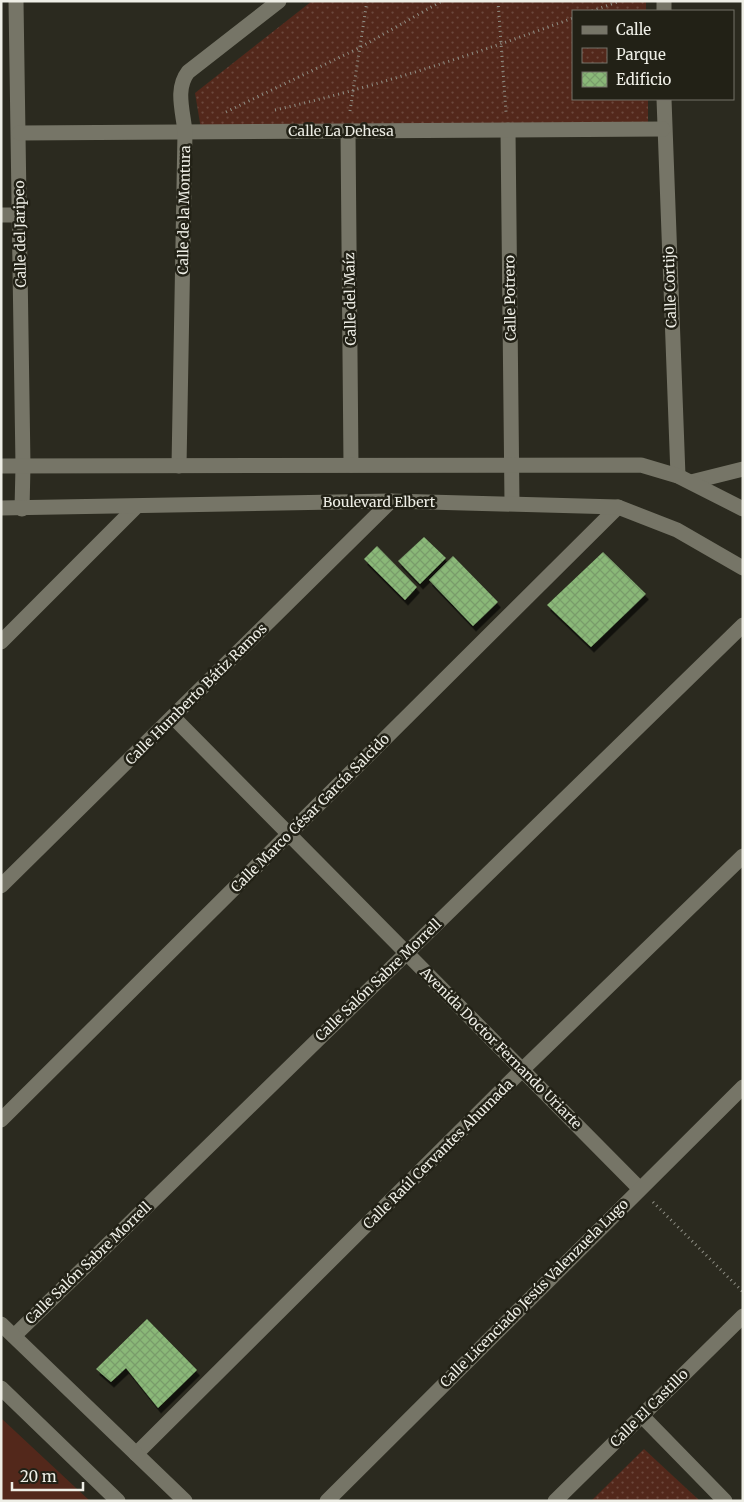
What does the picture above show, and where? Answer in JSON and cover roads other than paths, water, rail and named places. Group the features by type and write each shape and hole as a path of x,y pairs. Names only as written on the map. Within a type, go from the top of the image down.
{"street":[{"name":"Calle del Jaripeo","path":"16,1 23,466 22,509"},
{"name":"Calle de la Montura","path":"179,466 185,132 180,90 182,80 188,72 279,1"},
{"name":"Calle Cortijo","path":"664,100 664,129 685,479"},
{"name":"Calle La Dehesa","path":"19,132 348,132 664,129"},
{"name":"Calle Potrero","path":"508,130 512,503"},
{"name":"Calle del Maíz","path":"348,132 352,465"},
{"path":"1,215 20,215"},
{"path":"1,466 641,465 685,479 743,509"},
{"path":"685,479 743,469"},
{"name":"Boulevard Elbert","path":"1,508 136,508 391,501 618,507 677,530 743,568"},
{"name":"Calle Humberto Bátiz Ramos","path":"1,886 391,501"},
{"name":"Calle Marco César García Salcido","path":"1,1120 618,507"},
{"path":"1,642 136,508"},
{"name":"Calle Salón Sabre Morrell","path":"14,1336 743,624"},
{"name":"Avenida Doctor Fernando Uriarte","path":"173,717 639,1188"},
{"name":"Calle Raúl Cervantes Ahumada","path":"136,1454 522,1070 743,856"},
{"name":"Calle Licenciado Jesús Valenzuela Lugo","path":"327,1501 639,1188 743,1087"},
{"name":"Calle El Castillo","path":"555,1501 743,1316"},
{"path":"1,1324 185,1501"},
{"path":"1,1388 118,1501"},
{"path":"642,1416 725,1501"}]}
